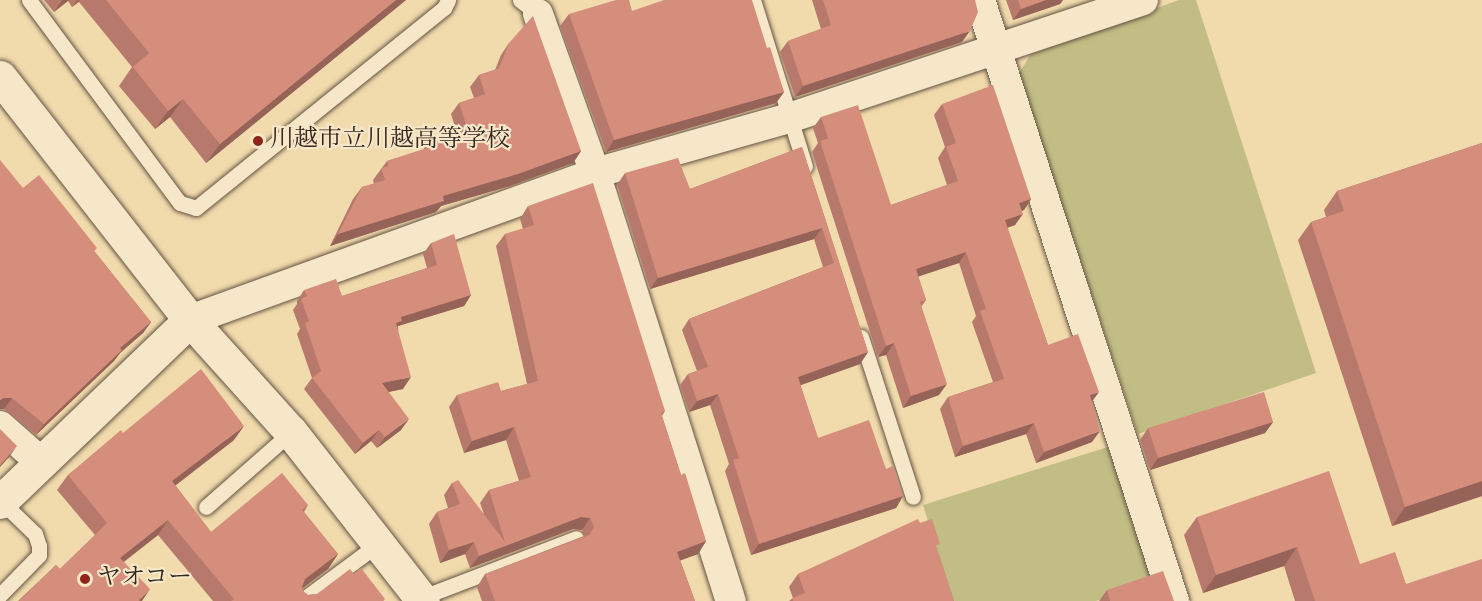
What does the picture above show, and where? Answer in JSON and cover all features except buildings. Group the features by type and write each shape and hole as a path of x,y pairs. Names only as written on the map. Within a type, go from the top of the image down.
{"street":[{"path":"980,0 1174,601"},
{"path":"0,501 190,320 595,173 789,118 1143,0"},
{"path":"529,7 595,173 731,601"},
{"path":"0,77 190,320 291,432 421,599"},
{"path":"0,426 42,463"}],"lane":[{"path":"29,0 180,203 196,208 444,8 448,0"},
{"path":"753,0 811,185"},
{"path":"854,318 913,496"},
{"path":"206,507 291,432"},
{"path":"0,501 35,534 39,555 0,595"},
{"path":"421,599 576,538"},
{"path":"302,601 378,544"}],"shaded area":[{"path":"1179,0 1196,0 1316,373 1138,434 1018,75 1031,54"},
{"path":"1108,447 1153,582 1096,601 953,601 923,505"}],"place":[{"name":"川越市立川越高等学校","path":"258,141"},
{"name":"ヤオコー","path":"85,579"}]}
